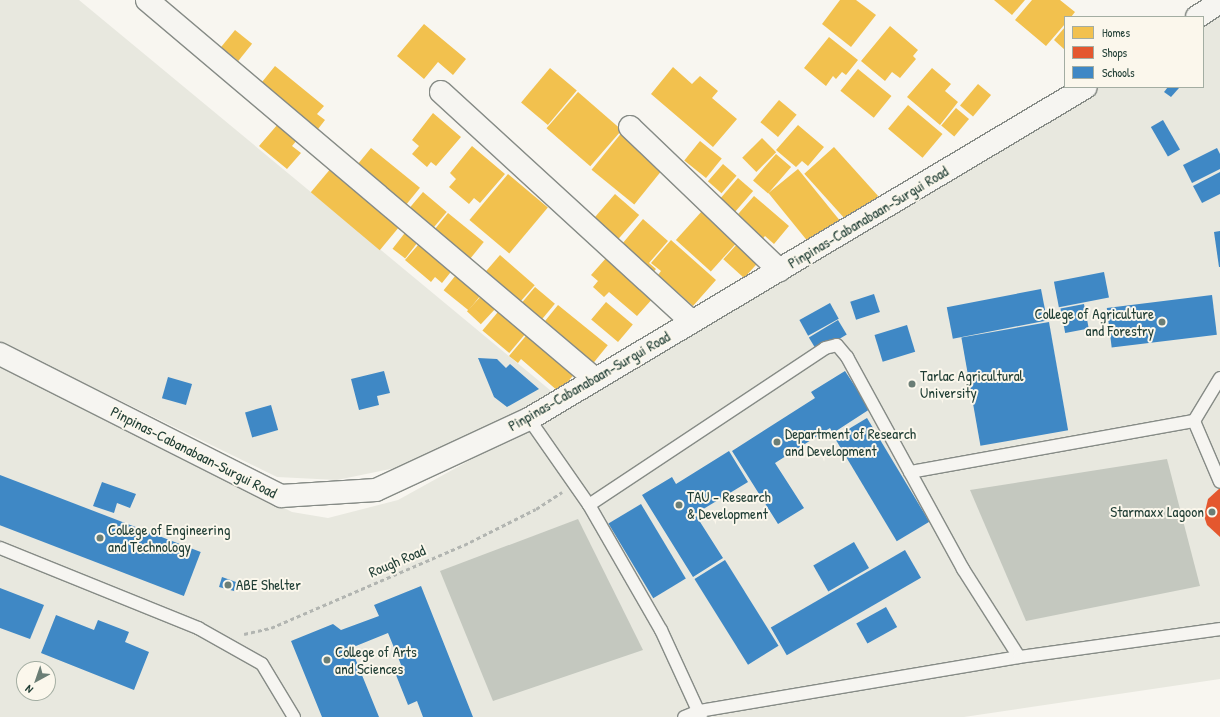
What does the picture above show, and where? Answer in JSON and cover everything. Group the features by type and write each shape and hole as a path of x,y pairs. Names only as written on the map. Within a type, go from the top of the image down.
{"street":[{"path":"146,0 595,379"},
{"path":"1199,16 1220,2"},
{"name":"Pinpinas-Cabanabaan-Surgui Road","path":"0,354 281,496 376,490 529,419 1084,88"},
{"path":"441,92 692,322"},
{"path":"630,126 779,270"}],"lane":[{"path":"589,505 825,348 837,345 847,358 963,569 993,619 1019,657"},
{"path":"910,472 1194,421 1220,378"},
{"path":"529,419 589,505 661,630 700,714"},
{"path":"1194,421 1220,482"},
{"path":"0,548 198,628 262,664 294,717"},
{"path":"684,717 1019,657 1220,629"}],"path":[{"name":"Rough Road","path":"220,640 271,628 464,545 536,509 574,484"}],"shaded area":[{"path":"0,0 79,0 556,395 400,467 337,480 277,477 0,342"},
{"name":"Tarlac Agricultural University","path":"1220,11 1220,679 964,717 0,717 0,363 292,512 328,518 398,500 568,406 1092,88 1204,88 1204,20"},
{"path":"1167,459 1200,586 1026,621 970,490"},
{"path":"578,519 643,650 493,701 440,571"}],"building: Homes":[{"path":"840,0 856,0 876,15 851,47 822,24"},
{"path":"994,0 1025,0 1012,15"},
{"path":"1032,0 1060,0 1075,12 1072,16 1064,16 1064,25 1046,46 1015,20"},
{"path":"424,24 466,59 453,75 438,62 424,79 397,56"},
{"path":"890,26 918,50 913,56 916,59 900,78 892,72 885,81 861,61"},
{"path":"1064,28 1064,49 1054,40"},
{"path":"235,30 252,44 238,61 221,47"},
{"path":"829,37 858,60 846,75 842,72 836,79 833,76 826,86 804,68"},
{"path":"275,66 324,106 317,114 325,120 315,133 258,87"},
{"path":"673,67 692,84 700,76 718,91 712,98 737,119 713,147 651,94"},
{"path":"550,68 577,90 548,125 521,102"},
{"path":"932,68 951,84 945,91 958,102 940,125 907,97"},
{"path":"858,69 891,96 874,118 840,91"},
{"path":"978,84 991,95 973,116 960,105"},
{"path":"578,92 622,130 590,166 547,128"},
{"path":"779,100 797,115 778,137 760,122"},
{"path":"908,105 942,134 923,158 888,129"},
{"path":"956,108 969,119 954,137 941,126"},
{"path":"433,113 461,137 436,166 431,162 427,167 412,154 419,146 412,140"},
{"path":"278,124 297,140 292,146 301,153 287,169 259,146"},
{"path":"798,125 824,147 808,166 802,161 796,167 776,150"},
{"path":"623,131 666,166 634,204 592,170"},
{"path":"762,138 776,152 756,172 742,158"},
{"path":"700,141 722,159 706,178 684,160"},
{"path":"472,146 505,174 480,203 474,198 469,204 449,187 456,179 450,173"},
{"path":"834,147 878,196 848,223 804,174"},
{"path":"371,148 420,188 405,206 357,166"},
{"path":"776,154 791,167 768,194 753,180"},
{"path":"723,164 737,176 721,193 708,181"},
{"path":"332,167 401,225 380,250 311,192"},
{"path":"798,169 841,223 812,247 768,193"},
{"path":"508,174 548,207 509,253 469,220"},
{"path":"738,178 753,191 733,215 718,201"},
{"path":"423,192 447,212 432,230 408,210"},
{"path":"615,194 639,215 614,244 590,223"},
{"path":"754,196 789,226 774,244 765,236 758,244 732,221"},
{"path":"702,211 737,242 711,271 676,240"},
{"path":"448,213 484,242 471,258 435,229"},
{"path":"643,219 668,241 649,263 656,269 649,277 617,250"},
{"path":"411,225 424,235 405,258 393,249"},
{"path":"425,237 454,268 442,283 435,277 431,282 405,260"},
{"path":"671,240 716,280 693,306 658,275 661,271 651,263"},
{"path":"738,243 759,262 744,278 723,259"},
{"path":"500,255 535,285 515,308 480,278"},
{"path":"607,257 654,297 637,316 609,292 604,297 593,287 598,281 591,275"},
{"path":"460,270 485,290 469,310 444,290"},
{"path":"535,287 555,304 537,325 517,308"},
{"path":"484,293 498,306 481,324 467,311"},
{"path":"606,302 633,324 618,342 591,320"},
{"path":"558,305 608,345 590,367 540,327"},
{"path":"503,306 530,328 509,353 482,331"},
{"path":"530,331 577,371 559,392 521,359 518,363 509,356"}],"building: Shops":[{"name":"Starmaxx Lagoon","path":"1220,488 1220,537 1207,525 1204,516 1208,499"}],"building: Schools":[{"path":"1167,88 1179,88 1171,97 1164,92"},
{"path":"1163,120 1180,149 1168,156 1151,127"},
{"path":"1217,148 1220,154 1220,169 1192,183 1183,165"},
{"path":"1220,172 1220,194 1202,203 1193,186"},
{"path":"1220,231 1220,267 1219,267 1214,232"},
{"path":"1104,272 1109,298 1059,307 1054,282"},
{"path":"1041,289 1047,320 953,339 947,307"},
{"path":"874,294 880,312 856,320 850,302"},
{"name":"College of Agriculture and Forestry","path":"1212,295 1217,335 1112,348 1107,308"},
{"path":"830,303 839,319 808,336 799,320"},
{"path":"1084,304 1089,329 1065,333 1060,309"},
{"path":"838,320 847,335 818,352 809,338"},
{"path":"1049,322 1068,430 980,446 961,337"},
{"path":"907,325 915,352 883,362 874,335"},
{"path":"478,358 497,359 506,368 510,364 539,389 507,407 494,397"},
{"path":"384,371 390,393 377,396 379,405 359,410 351,379"},
{"name":"Department of Research and Development","path":"845,371 870,409 833,433 830,428 775,463 804,508 778,524 732,451 815,398 811,392"},
{"path":"168,377 192,384 186,405 162,398"},
{"path":"271,405 278,430 252,437 245,412"},
{"name":"Department of Research and Development","path":"867,418 929,522 897,541 834,438"},
{"name":"TAU - Research & Development","path":"729,451 748,482 695,514 723,558 693,577 642,495 672,477 676,484"},
{"name":"College of Engineering and Technology","path":"0,475 201,552 184,596 0,525"},
{"path":"102,482 136,494 130,508 117,503 114,513 93,506"},
{"path":"641,504 686,579 653,598 608,524"},
{"path":"854,542 869,568 828,591 813,566"},
{"path":"905,550 921,578 787,655 771,628"},
{"name":"TAU - Research & Development","path":"725,560 779,646 748,665 694,579"},
{"name":"ABE Shelter","path":"222,577 236,582 234,591 219,587"},
{"name":"College of Arts and Sciences","path":"421,586 473,717 423,717 417,701 408,705 396,675 404,672 388,633 351,648 379,717 322,717 291,641 333,624 341,630 379,616 374,605"},
{"path":"0,588 44,605 30,639 0,628"},
{"path":"886,607 897,627 867,644 856,623"},
{"path":"56,615 94,630 98,620 129,632 125,642 149,652 134,690 41,653"}],"place":[{"name":"College of Agriculture and Forestry","path":"1162,322"},
{"name":"Tarlac Agricultural University","path":"912,384"},
{"name":"Department of Research and Development","path":"777,442"},
{"name":"TAU - Research & Development","path":"679,505"},
{"name":"Starmaxx Lagoon","path":"1212,512"},
{"name":"College of Engineering and Technology","path":"100,538"},
{"name":"ABE Shelter","path":"228,585"},
{"name":"College of Arts and Sciences","path":"327,660"}]}
